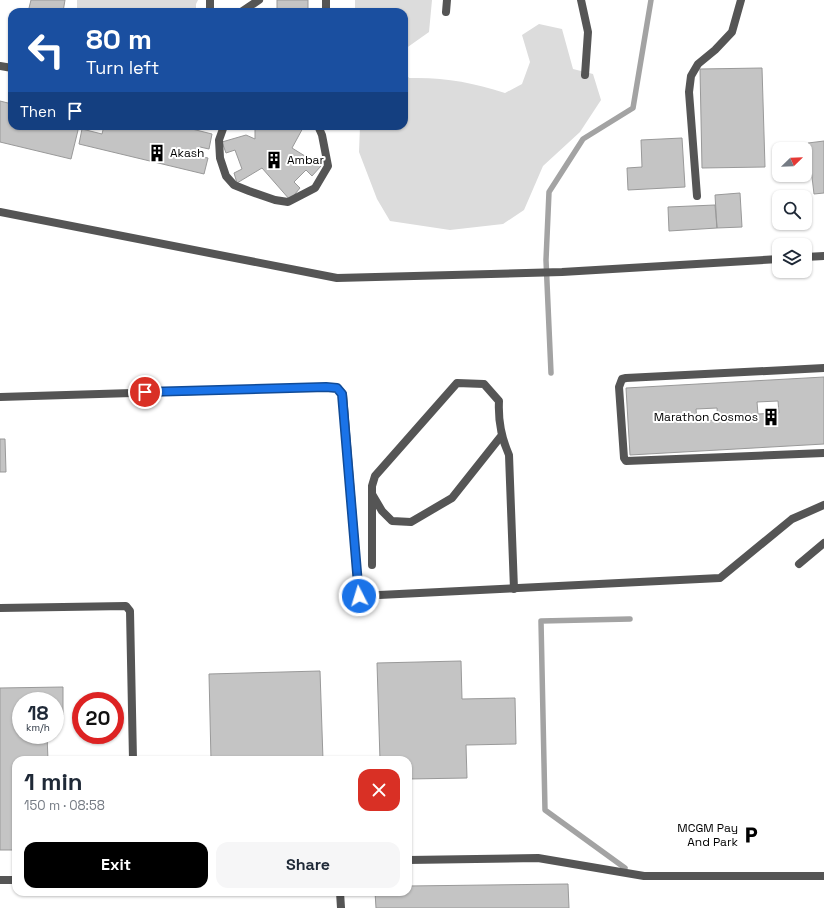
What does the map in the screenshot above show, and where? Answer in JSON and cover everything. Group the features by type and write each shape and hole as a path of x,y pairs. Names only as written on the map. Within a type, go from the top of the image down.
{"street":[{"path":"247,8 259,0"},
{"path":"446,12 447,0"},
{"path":"581,0 588,32 585,75"},
{"path":"697,196 689,92 691,76 698,64 715,50 732,32 742,0"},
{"path":"223,130 219,140 220,158 226,176 234,185 275,200 288,202 315,188 328,166 320,130"},
{"path":"0,212 337,278 537,273 772,259"},
{"path":"812,257 824,256"},
{"path":"824,368 626,378 622,380 619,387 624,458 626,461 824,453"},
{"path":"372,565 372,486 375,476 457,383 484,384 499,400 498,420 509,455 514,589"},
{"path":"0,397 310,387 337,388 342,394 359,596 720,578 792,519 824,505"},
{"path":"372,494 382,511 392,521 411,522 452,498 502,435"},
{"path":"799,564 824,543"},
{"path":"0,608 126,606 130,611 133,756"},
{"path":"412,860 538,858 644,876 824,876"},
{"path":"0,880 12,880"},
{"path":"340,896 341,908"}],"shaded area":[{"path":"77,0 198,0 196,8 77,8"},
{"path":"355,0 432,0 429,32 408,47 408,8 355,8"},
{"path":"539,24 562,29 573,69 593,74 601,100 580,132 543,166 524,210 503,224 450,230 390,221 377,199 359,152 360,130 408,130 408,77 409,78 434,78 457,81 505,93 522,84 530,62 522,35"}],"building":[{"path":"31,0 65,0 64,8 29,8"},
{"path":"277,0 308,0 308,8 277,8"},
{"path":"762,68 765,167 702,168 700,69"},
{"path":"0,101 8,103 8,130 78,130 71,159 0,142"},
{"name":"Akash","path":"82,130 102,134 103,130 196,130 212,134 209,149 200,147 198,156 208,158 204,174 79,144"},
{"name":"Ambar","path":"255,130 302,130 292,148 321,166 312,176 306,170 294,182 300,188 290,200 262,168 237,183 234,173 242,169 235,150 226,153 222,142 246,135 255,139"},
{"path":"682,138 685,187 628,190 627,168 642,167 641,140"},
{"path":"824,141 824,193 814,194 812,177 812,142"},
{"path":"740,193 742,227 717,228 715,195"},
{"path":"715,205 717,228 669,231 668,207"},
{"name":"Marathon Cosmos","path":"824,377 824,444 630,455 626,388","holes":["778,401 779,413 758,414 757,402","717,408 718,420 697,421 696,409"]},
{"path":"0,439 5,439 6,472 0,472"},
{"path":"461,661 462,699 515,698 516,744 466,745 467,778 412,779 412,756 380,756 377,663"},
{"path":"320,671 323,756 211,756 209,674"},
{"path":"63,687 63,692 12,692 12,744 47,744 48,756 12,756 12,850 0,850 0,688"},
{"path":"568,884 569,908 376,908 375,896 412,896 412,886"}],"waterway":[{"path":"551,373 546,260 549,192 583,139 633,108 651,0"},
{"path":"625,868 545,810 541,621 630,619"}],"place":[{"name":"Akash","path":"157,153"},
{"name":"Ambar","path":"274,160"},
{"name":"Marathon Cosmos","path":"771,417"},
{"name":"MCGM Pay And Park","path":"751,835"}],"route":[{"path":"145,392 326,387 337,388 342,394 359,596"}]}
